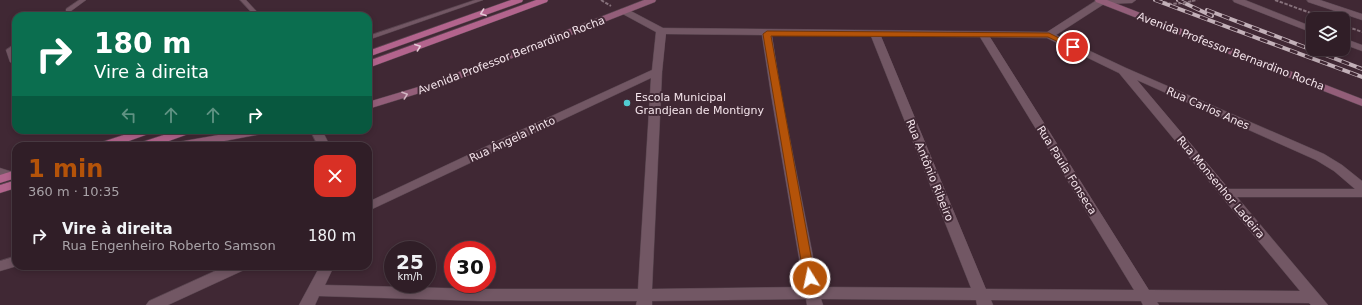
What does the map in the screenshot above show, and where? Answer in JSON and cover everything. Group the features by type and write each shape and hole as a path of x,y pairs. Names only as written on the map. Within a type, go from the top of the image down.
{"main road":[{"path":"372,53 520,0"},
{"path":"372,64 544,0"},
{"name":"Avenida Professor Bernardino Rocha","path":"1101,0 1362,103"},
{"name":"Avenida Professor Bernardino Rocha","path":"372,105 432,86 648,1"},
{"path":"115,142 138,134"},
{"path":"155,142 178,134"},
{"path":"200,142 245,134"},
{"path":"0,189 9,177"}],"street":[{"path":"624,11 661,31 767,34 984,36 1049,35 1101,0 1132,0"},
{"path":"1237,0 1306,27"},
{"path":"1311,0 1362,17"},
{"path":"644,300 656,72 661,31"},
{"path":"767,34 814,299"},
{"name":"Rua Antônio Ribeiro","path":"875,34 983,300"},
{"name":"Rua Carlos Anes","path":"1049,35 1122,70 1320,157 1338,168 1362,188"},
{"name":"Rua Paula Fonseca","path":"984,36 1148,300"},
{"path":"1350,44 1362,48"},
{"name":"Rua Monsenhor Ladeira","path":"1122,70 1317,301"},
{"name":"Rua Ângela Pinto","path":"372,205 523,133 656,72"},
{"path":"1226,193 1362,194"},
{"path":"0,266 12,262"},
{"path":"154,305 230,270"},
{"path":"307,305 325,270"},
{"path":"316,290 480,300 814,299 1317,301"}],"lane":[{"path":"68,12 68,10 83,0"},
{"path":"243,0 254,12"},
{"path":"372,37 480,0"},
{"path":"12,48 9,50 12,59"}],"path":[{"path":"1159,0 1171,4 1197,0"},
{"path":"1274,0 1307,12"},
{"path":"1350,28 1362,32"}],"railway":[{"path":"1155,0 1362,77"},
{"path":"1178,0 1212,16"},
{"path":"1207,10 1362,69"}],"place":[{"name":"Escola Municipal Grandjean de Montigny","path":"627,103"}],"route":[{"path":"810,278 776,94 767,34 984,36 1049,35 1073,47"}]}
